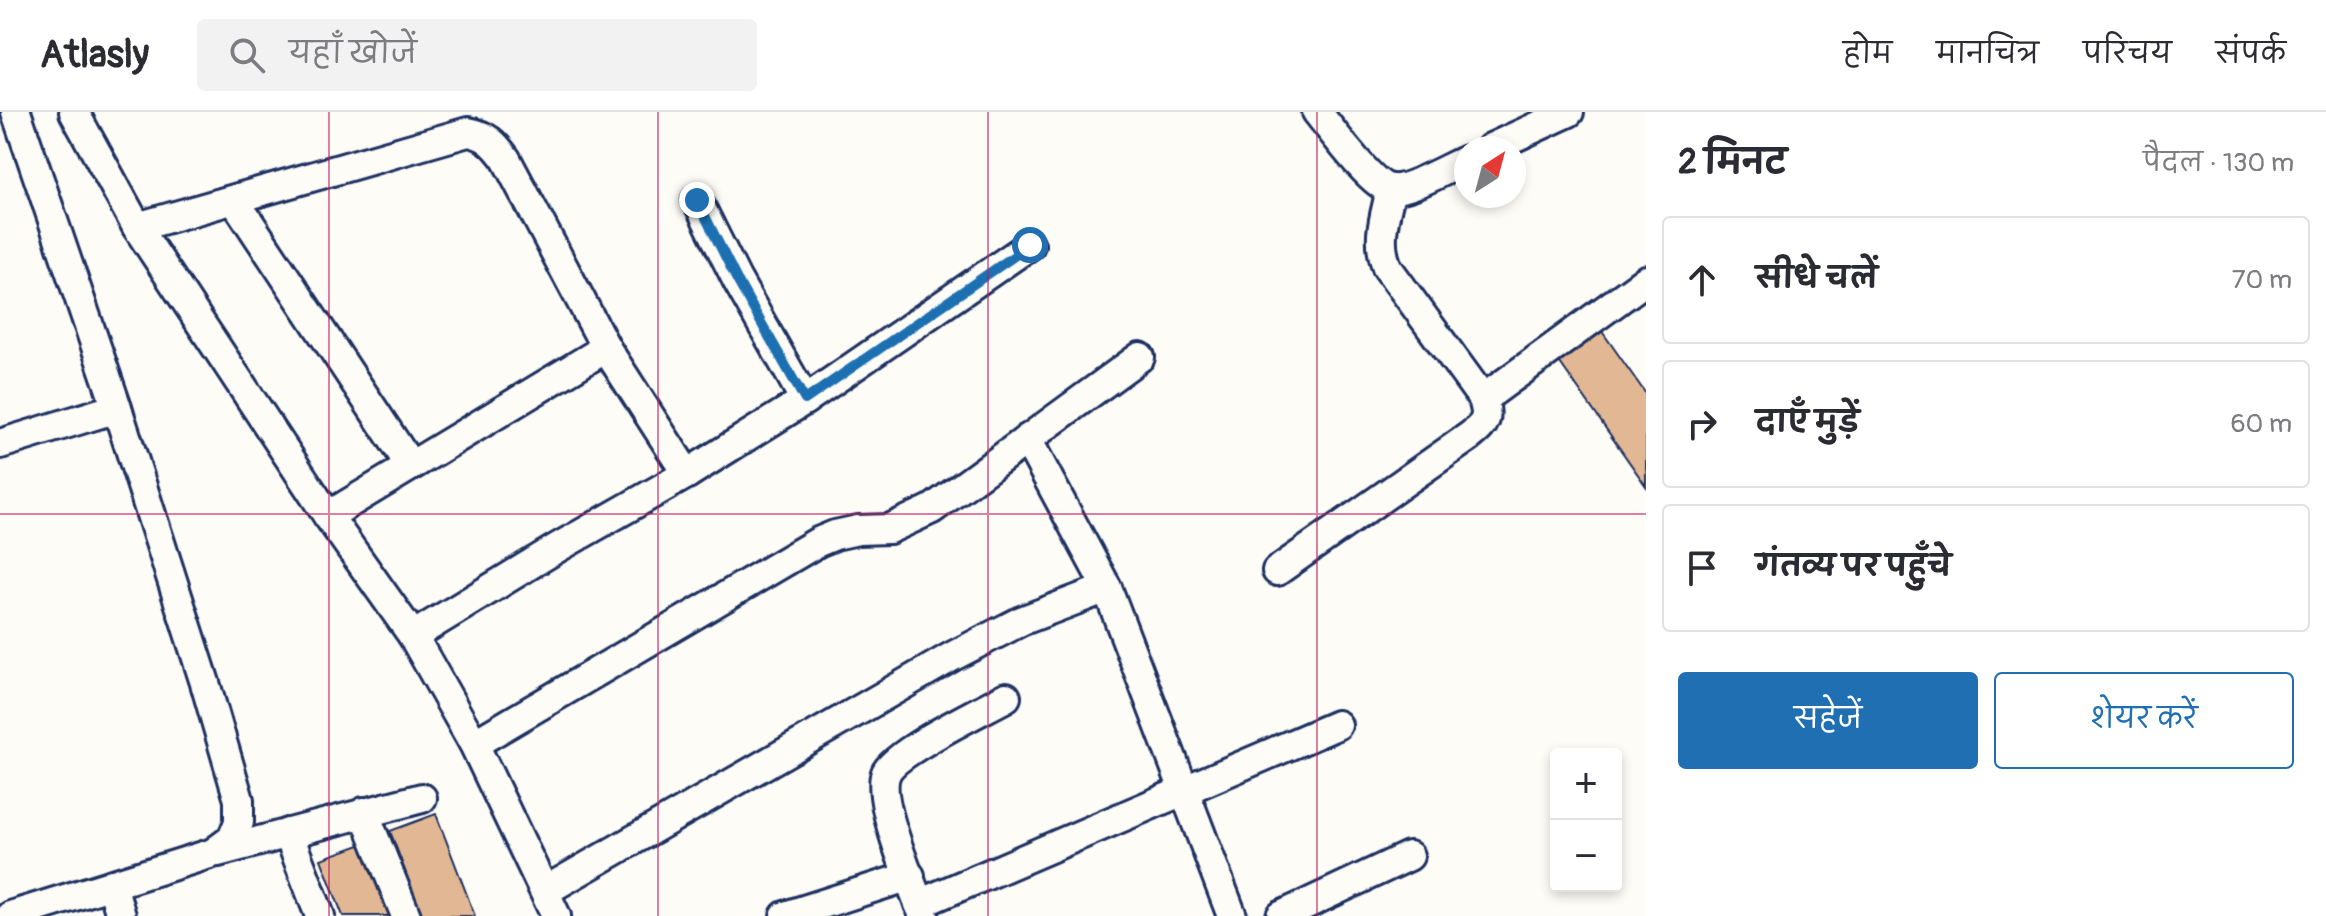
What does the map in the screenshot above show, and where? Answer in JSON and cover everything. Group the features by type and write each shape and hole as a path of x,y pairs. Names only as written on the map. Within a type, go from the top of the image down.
{"street":[{"path":"16,112 117,408 239,800 239,822 232,839 213,853"},
{"path":"74,112 137,227 328,516 413,636 474,744 551,903 953,656 1021,621 1107,588"},
{"path":"1317,112 1375,181 1391,189 1407,186 1454,165"},
{"path":"1517,136 1569,112"},
{"path":"137,227 468,132 481,134 495,144 506,159 606,348 687,474"},
{"path":"1277,571 1483,425 1487,413 1483,399 1387,267 1380,251 1391,189"},
{"path":"697,200 737,280 805,400"},
{"path":"235,201 410,465"},
{"path":"413,636 557,548 687,474 805,400 1030,245"},
{"path":"1483,399 1646,280"},
{"path":"328,516 606,348"},
{"path":"474,744 818,542 858,530 889,529 932,509 1140,357"},
{"path":"0,444 117,408"},
{"path":"1027,439 1107,588 1232,916"},
{"path":"1006,697 906,753 886,771 883,791 888,812 921,910 1337,725"},
{"path":"10,916 213,853 422,798"},
{"path":"364,812 406,916"},
{"path":"288,833 320,916"},
{"path":"1281,916 1409,856"},
{"path":"785,916 910,876"},
{"path":"112,884 121,916"}],"building":[{"path":"1601,330 1646,394 1646,486 1558,360"},
{"path":"436,814 475,916 422,916 390,831"},
{"path":"368,842 396,916 343,916 321,859"}],"route":[{"path":"697,200 737,280 805,400 1030,245"}]}
